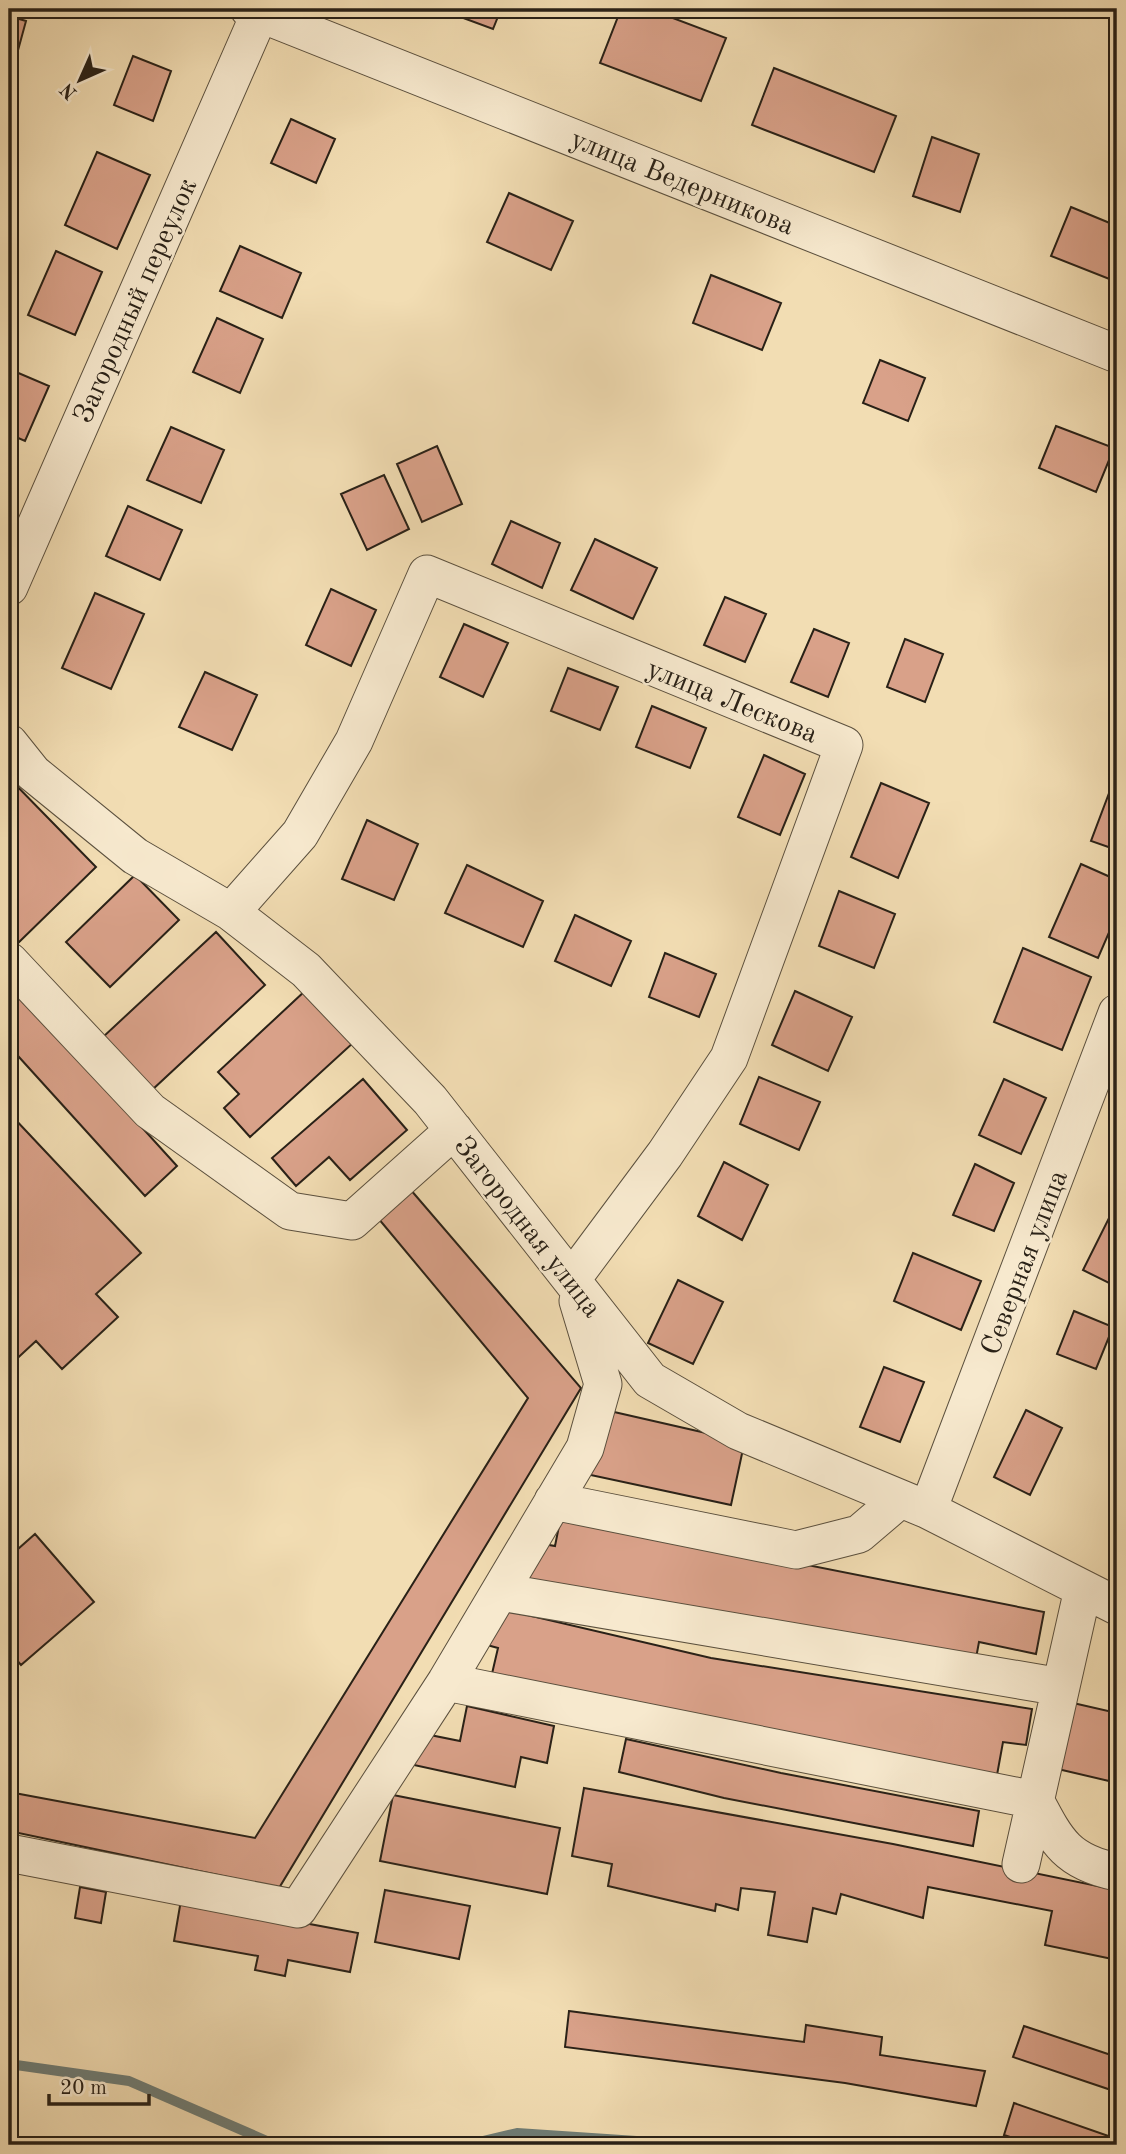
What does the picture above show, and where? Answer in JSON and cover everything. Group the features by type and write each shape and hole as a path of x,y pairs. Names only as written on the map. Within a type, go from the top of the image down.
{"street":[{"name":"улица Ведерникова","path":"254,11 1117,354"},
{"name":"Загородный переулок","path":"9,587 254,11"},
{"name":"улица Лескова","path":"231,912 300,834 354,741 427,574 844,745 729,1058 665,1154 572,1279"},
{"name":"Загородная улица","path":"9,743 33,773 135,856 231,912 306,970 430,1100 650,1380 738,1431 914,1504 1117,1606"},
{"path":"9,961 150,1111 290,1211 352,1221 454,1130"},
{"name":"Северная улица","path":"914,1504 1117,1013"},
{"path":"9,1853 298,1909 446,1682 585,1448 603,1384 572,1279"},
{"path":"553,1501 796,1550 859,1534 914,1504"},
{"path":"1021,1864 1083,1589"},
{"path":"500,1592 1061,1686"},
{"path":"446,1682 1035,1800"},
{"path":"1035,1800 1056,1839 1077,1859 1117,1872"}],"building":[{"path":"439,9 501,9 493,29"},
{"path":"621,9 649,9 726,38 701,101 600,63"},
{"path":"9,16 26,21 17,54 9,51"},
{"path":"133,56 171,71 153,121 114,105"},
{"path":"774,68 896,116 874,172 752,125"},
{"path":"291,119 335,139 316,183 271,163"},
{"path":"932,137 979,154 960,212 913,196"},
{"path":"97,152 150,175 117,249 65,225"},
{"path":"509,193 573,221 551,270 487,242"},
{"path":"1071,207 1117,226 1117,282 1051,256"},
{"path":"240,246 301,273 282,318 220,291"},
{"path":"56,251 102,272 75,335 28,315"},
{"path":"711,275 781,303 762,350 693,323"},
{"path":"217,318 263,339 240,393 193,372"},
{"path":"880,360 925,378 908,421 863,403"},
{"path":"9,369 49,386 25,441 9,434"},
{"path":"1056,426 1114,448 1096,492 1039,468"},
{"path":"171,427 224,450 201,503 147,480"},
{"path":"437,446 462,504 422,522 397,464"},
{"path":"384,475 409,529 367,550 341,494"},
{"path":"128,506 182,530 160,580 106,556"},
{"path":"511,521 560,543 542,588 492,564"},
{"path":"595,539 657,568 633,619 571,590"},
{"path":"331,589 376,610 351,666 306,645"},
{"path":"95,593 144,614 111,689 62,668"},
{"path":"725,597 766,614 745,662 704,645"},
{"path":"464,624 508,643 483,697 440,677"},
{"path":"814,629 849,643 828,697 791,682"},
{"path":"905,639 943,654 925,702 887,687"},
{"path":"568,668 618,687 600,730 551,711"},
{"path":"205,672 257,695 232,750 179,727"},
{"path":"652,706 706,728 690,768 636,747"},
{"path":"764,755 805,774 780,835 738,817"},
{"path":"1117,772 1117,850 1091,841"},
{"path":"9,778 96,867 15,946 9,939"},
{"path":"881,783 929,803 898,878 851,857"},
{"path":"367,820 418,844 394,900 342,879"},
{"path":"1081,864 1117,880 1117,914 1098,958 1049,937"},
{"path":"467,865 543,901 523,947 445,913"},
{"path":"135,875 179,920 110,987 66,942"},
{"path":"839,891 895,914 874,968 819,946"},
{"path":"575,915 631,941 611,986 555,961"},
{"path":"216,932 265,985 152,1090 103,1037"},
{"path":"1023,948 1091,977 1062,1050 994,1022"},
{"path":"665,953 716,974 699,1017 649,997"},
{"path":"9,981 177,1166 145,1196 9,1046"},
{"path":"306,990 354,1042 250,1137 224,1108 239,1094 218,1072"},
{"path":"795,991 852,1017 828,1071 772,1045"},
{"path":"759,1077 820,1102 799,1150 740,1124"},
{"path":"363,1079 407,1130 350,1180 329,1157 296,1186 272,1158"},
{"path":"1004,1079 1046,1098 1021,1154 979,1135"},
{"path":"12,1116 141,1253 96,1294 118,1317 62,1369 36,1341 9,1366 9,1120"},
{"path":"724,1162 768,1185 742,1240 698,1216"},
{"path":"975,1164 1014,1183 994,1231 953,1215"},
{"path":"410,1189 581,1388 279,1888 9,1831 9,1792 255,1838 528,1398 378,1218"},
{"path":"1113,1210 1117,1212 1117,1287 1083,1270"},
{"path":"913,1253 981,1281 961,1330 894,1301"},
{"path":"678,1280 723,1302 693,1364 648,1343"},
{"path":"1074,1311 1113,1327 1096,1369 1057,1354"},
{"path":"884,1367 924,1382 900,1442 860,1427"},
{"path":"601,1409 706,1433 743,1449 731,1505 586,1474"},
{"path":"1026,1410 1062,1428 1030,1495 994,1477"},
{"path":"561,1516 1044,1612 1036,1654 979,1642 974,1669 525,1579 532,1542 555,1546"},
{"path":"35,1534 94,1602 21,1665 9,1651 9,1557"},
{"path":"497,1608 711,1658 1032,1709 1026,1745 1003,1742 997,1775 491,1678 498,1648 487,1645"},
{"path":"1060,1700 1117,1713 1117,1745 1109,1781 1045,1766"},
{"path":"467,1706 554,1726 547,1763 521,1757 515,1787 414,1765 420,1733 460,1741"},
{"path":"626,1739 781,1773 979,1811 973,1846 724,1798 619,1772"},
{"path":"584,1788 893,1844 1117,1890 1117,1960 1045,1945 1052,1911 928,1887 923,1918 841,1894 836,1914 813,1908 807,1942 768,1935 775,1892 741,1888 738,1910 716,1904 715,1911 608,1886 612,1864 572,1856"},
{"path":"393,1795 560,1828 547,1894 380,1861"},
{"path":"80,1887 106,1892 101,1923 75,1918"},
{"path":"385,1890 470,1906 459,1959 375,1942"},
{"path":"181,1900 358,1933 350,1972 288,1960 285,1976 255,1970 258,1956 174,1941"},
{"path":"569,2011 804,2042 806,2025 882,2037 880,2055 985,2071 976,2106 845,2083 565,2047"},
{"path":"1024,2026 1117,2057 1117,2092 1013,2057"},
{"path":"1014,2103 1117,2139 1117,2145 1035,2145 1004,2135"}],"waterway":[{"path":"9,2064 129,2081 276,2145"},
{"path":"466,2145 517,2133 696,2145"}]}
